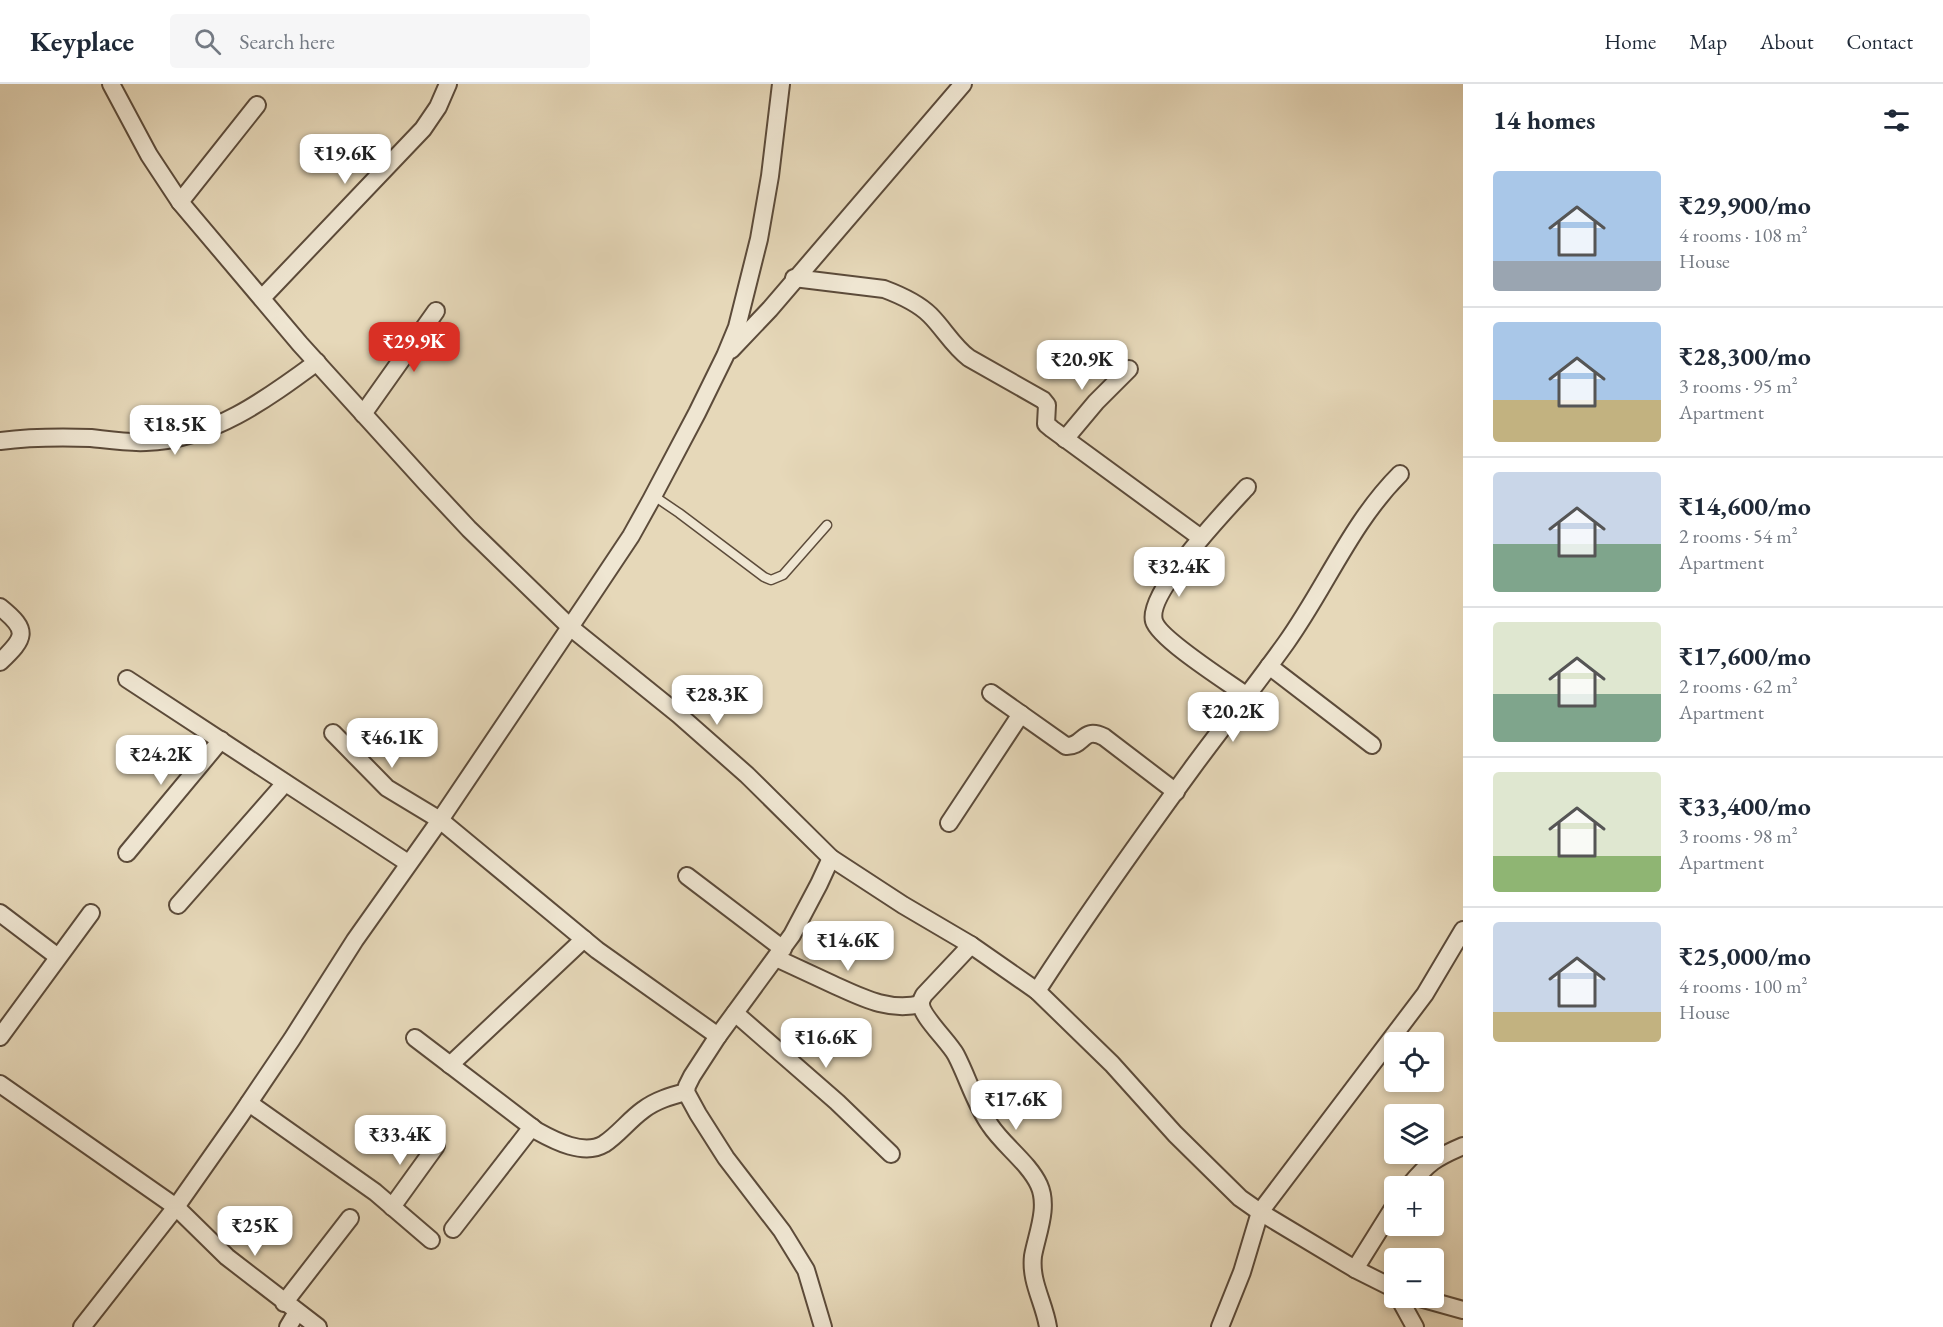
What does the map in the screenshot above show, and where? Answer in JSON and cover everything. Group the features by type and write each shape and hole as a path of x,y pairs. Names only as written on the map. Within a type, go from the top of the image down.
{"street":[{"path":"111,84 148,155 180,202 363,414 470,529 570,627 747,774 831,858 903,905 971,945 1037,991 1112,1064 1191,1150 1240,1198 1355,1269 1384,1284"},
{"path":"262,298 423,129 438,108 448,84"},
{"path":"82,1327 176,1208 249,1103 355,940 440,820 631,536 654,496 725,356 737,327 759,240 770,176 781,84"},
{"path":"725,356 770,309 794,278 963,84"},
{"path":"180,202 257,105"},
{"path":"794,278 884,289 917,306 928,314 959,350 969,358 1043,400 1047,405 1046,424 1201,537"},
{"path":"363,414 436,311"},
{"path":"0,441 31,437 144,442 177,438 225,422 284,387 317,362"},
{"path":"1065,439 1096,402 1129,369"},
{"path":"1037,991 1076,931 1302,620 1334,563 1368,510 1400,474"},
{"path":"1247,487 1201,537 1159,597 1154,610 1154,621 1167,639 1247,696"},
{"path":"0,607 17,624 22,634 20,642 0,662"},
{"path":"1269,666 1372,745"},
{"path":"127,679 408,863"},
{"path":"991,693 1066,746 1076,744 1090,733 1097,733 1176,792"},
{"path":"949,823 1021,714"},
{"path":"333,734 387,788 440,820 584,939 718,1036"},
{"path":"127,853 221,740"},
{"path":"178,905 285,783"},
{"path":"823,1327 806,1270 782,1232 726,1158 686,1092 692,1076 718,1036 779,954 819,884 831,858"},
{"path":"687,876 779,954 876,1004 908,1007 921,1004"},
{"path":"0,913 58,957"},
{"path":"0,1037 91,913"},
{"path":"1220,1327 1242,1272 1260,1212 1420,1001 1463,930"},
{"path":"450,1065 584,939"},
{"path":"971,945 924,995 921,1004 925,1015 955,1053 989,1125 1040,1185 1042,1213 1033,1258 1033,1274 1035,1290 1043,1307 1048,1327"},
{"path":"735,1013 837,1102 891,1154"},
{"path":"415,1038 532,1127 554,1141 571,1146 595,1148 604,1144 643,1110 658,1101 686,1092"},
{"path":"0,1084 176,1208 227,1257 318,1327"},
{"path":"249,1103 354,1177 431,1240"},
{"path":"453,1230 532,1127"},
{"path":"392,1207 436,1146"},
{"path":"1418,1176 1437,1157 1463,1146"},
{"path":"288,1327 291,1307 350,1218"},
{"path":"1355,1269 1384,1223"},
{"path":"1444,1305 1463,1310"},
{"path":"1405,1308 1416,1327"}],"lane":[{"path":"654,496 764,578 771,580 783,575 827,525"}]}
